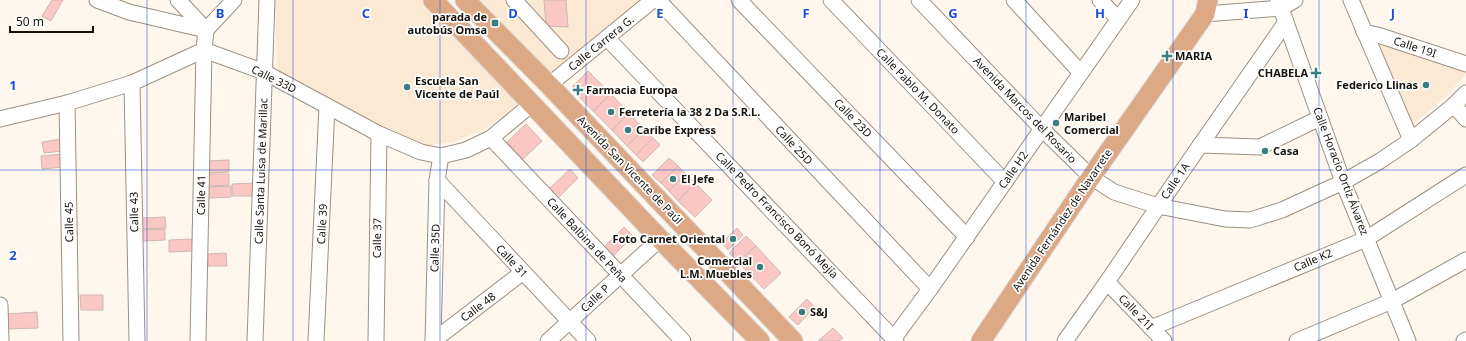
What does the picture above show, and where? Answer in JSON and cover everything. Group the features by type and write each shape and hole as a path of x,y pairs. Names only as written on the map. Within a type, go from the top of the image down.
{"main road":[{"path":"433,0 533,103 660,239 760,341"},
{"name":"Avenida San Vicente de Paúl","path":"465,0 549,85 793,341"},
{"name":"Avenida Fernández de Navarrete","path":"981,341 1207,7"}],"street":[{"path":"97,0 129,12 206,30"},
{"path":"178,0 206,30"},
{"path":"206,30 234,0"},
{"name":"Calle Santa Luisa de Marillac","path":"255,341 267,0"},
{"path":"514,0 561,51"},
{"name":"Calle Carrera G.","path":"549,85 653,0"},
{"name":"Calle 25D","path":"658,0 930,289"},
{"name":"Calle 23D","path":"739,0 966,237"},
{"name":"Calle Pablo M. Donato","path":"831,0 1005,182"},
{"name":"Avenida Marcos del Rosario","path":"919,0 1042,129 1091,177 1114,192 1158,206 1225,219 1250,220 1282,210 1343,182 1380,161 1411,140 1454,105 1466,93"},
{"path":"1014,0 1081,73"},
{"path":"1100,0 1118,19"},
{"name":"Calle H2","path":"895,340 1132,0"},
{"path":"1207,7 1279,4 1295,0"},
{"path":"1352,0 1364,32 1411,140"},
{"name":"Calle Horacio Ortiz Álvarez","path":"1279,4 1343,182 1408,341"},
{"name":"Calle 1A","path":"1065,341 1108,282 1158,206 1286,22"},
{"name":"Calle 41","path":"198,341 204,50 206,30"},
{"name":"Calle 19I","path":"1364,32 1381,36 1466,64"},
{"name":"Calle Pedro Francisco Bonó Mejía","path":"607,38 895,340"},
{"path":"0,119 67,103 132,83 204,50"},
{"name":"Calle 33D","path":"204,50 264,72 379,134 421,152 441,156 466,150 491,138 533,103"},
{"name":"Calle 43","path":"132,83 137,341"},
{"name":"Calle 45","path":"67,103 72,341"},
{"path":"1454,105 1466,119"},
{"name":"Calle 39","path":"316,341 327,106"},
{"path":"1200,145 1260,147 1320,118"},
{"name":"Calle 37","path":"376,341 379,134"},
{"name":"Calle Balbina de Peña","path":"491,138 683,341"},
{"name":"Calle 35D","path":"433,341 438,180 441,156"},
{"name":"Calle K2","path":"1151,328 1366,238 1466,175"},
{"name":"Calle 31","path":"438,180 588,341"},
{"name":"Calle P","path":"548,341 660,239"},
{"path":"1297,341 1392,301 1466,260"},
{"name":"Calle 48","path":"433,341 523,272"},
{"name":"Calle 21I","path":"1108,282 1164,341"},
{"path":"0,305 1,341"}],"shaded area":[{"name":"Escuela San Vicente de Paúl","path":"275,0 422,0 521,103 485,129 454,142 421,147 277,72"},
{"path":"479,0 639,0 550,74"},
{"name":"Federico Llinas","path":"1378,44 1466,71 1466,74 1447,96 1412,125"}],"building":[{"path":"52,0 63,0 51,21 42,16"},
{"path":"544,0 566,0 568,27 546,26"},
{"path":"588,71 611,94 593,111 573,91 573,86"},
{"name":"Ferretería la 38 2 Da S.R.L.","path":"611,94 629,113 612,130 593,111"},
{"name":"Caribe Express","path":"629,113 644,129 627,146 612,130"},
{"path":"526,124 542,141 523,159 507,142"},
{"path":"644,129 653,138 636,155 627,146"},
{"path":"653,138 660,145 643,162 636,155"},
{"path":"62,139 63,151 44,153 42,142"},
{"path":"63,154 64,167 42,169 41,156"},
{"path":"669,158 678,166 661,183 652,175"},
{"path":"229,160 229,172 208,173 207,161"},
{"name":"El Jefe","path":"678,166 686,174 669,191 661,183"},
{"path":"570,169 578,178 558,198 549,189"},
{"path":"208,174 229,174 229,185 208,186"},
{"path":"686,174 695,183 678,201 669,191"},
{"path":"255,183 256,196 232,196 232,184"},
{"path":"695,183 712,200 695,217 678,201"},
{"path":"231,186 231,197 209,198 208,187"},
{"path":"165,217 166,228 142,229 142,218"},
{"path":"624,227 633,236 613,256 604,247"},
{"name":"Foto Carnet Oriental","path":"737,228 743,235 728,250 722,243"},
{"path":"165,229 165,240 143,241 143,230"},
{"path":"746,236 756,246 738,262 729,253"},
{"path":"192,239 193,251 169,252 169,240"},
{"name":"Comercial L.M. Muebles","path":"756,246 781,273 764,289 738,262"},
{"path":"226,253 227,266 208,266 208,254"},
{"path":"80,295 103,295 103,310 81,310"},
{"name":"S&J","path":"807,299 815,307 798,325 789,317"},
{"path":"37,312 38,328 8,329 7,314"},
{"path":"833,328 843,338 839,341 818,341"}],"place":[{"name":"parada de autobús Omsa","path":"495,23"},
{"name":"MARIA","path":"1167,56"},
{"name":"CHABELA","path":"1316,73"},
{"name":"Federico Llinas","path":"1426,85"},
{"name":"Escuela San Vicente de Paúl","path":"407,87"},
{"name":"Farmacia Europa","path":"578,90"},
{"name":"Ferretería la 38 2 Da S.R.L.","path":"611,112"},
{"name":"Maribel Comercial","path":"1056,123"},
{"name":"Caribe Express","path":"628,130"},
{"name":"Casa","path":"1265,151"},
{"name":"El Jefe","path":"673,179"},
{"name":"Foto Carnet Oriental","path":"733,239"},
{"name":"Comercial L.M. Muebles","path":"760,267"},
{"name":"S&J","path":"802,312"}]}
